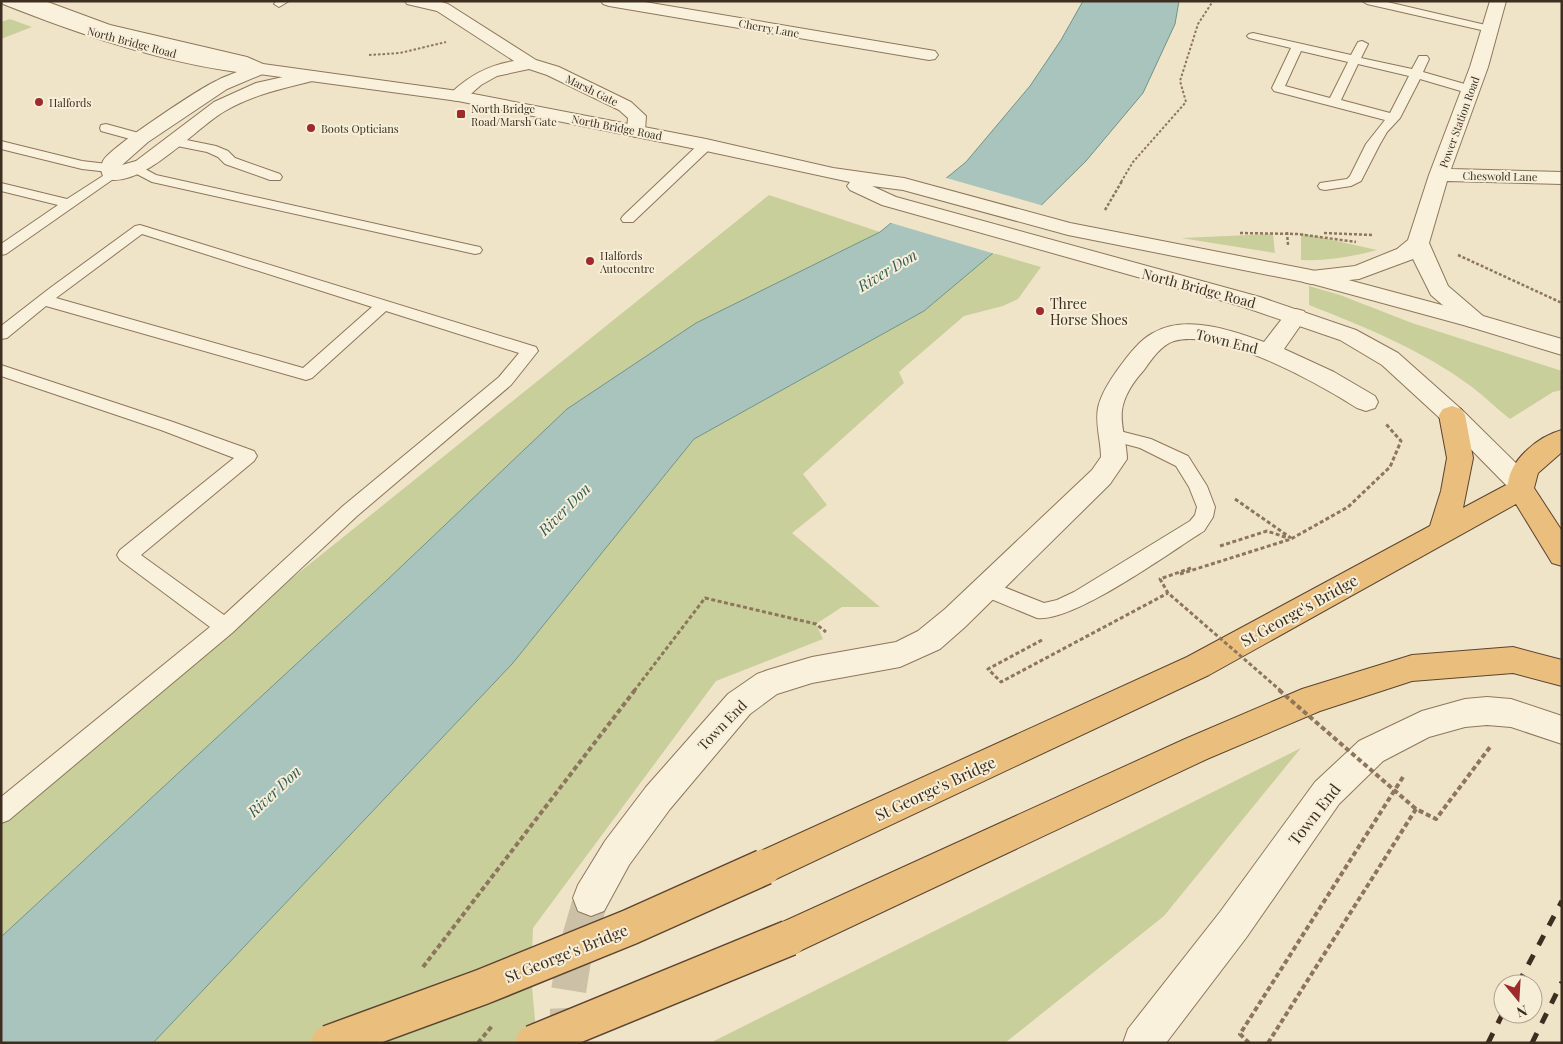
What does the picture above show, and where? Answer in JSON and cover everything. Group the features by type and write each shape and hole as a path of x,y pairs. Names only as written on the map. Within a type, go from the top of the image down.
{"highway":[{"path":"1443,530 1454,491 1460,458 1452,415"},
{"path":"1562,439 1532,461 1520,486 1562,555"},
{"name":"St George's Bridge","path":"329,1043 482,987 630,927 1198,666 1520,486"},
{"path":"533,1043 789,938 1196,749 1313,699 1412,668 1513,660 1562,672"}],"street":[{"name":"North Bridge Road","path":"9,1 100,31 186,56 236,67 458,96 706,145 833,174 904,184 1068,229 1311,277 1475,321 1562,347"},
{"name":"North Bridge Road","path":"29,1 100,31"},
{"name":"Marsh Gate","path":"413,1 448,4 478,32 530,64 553,71 625,106 637,116 636,131"},
{"name":"Cherry Lane","path":"609,1 929,55"},
{"name":"Power Station Road","path":"1418,243 1439,175 1471,90 1498,1"},
{"path":"478,32 488,60 481,76"},
{"name":"Marsh Gate","path":"458,96 481,76 492,70 530,64"},
{"name":"North Bridge Road","path":"259,69 221,84 141,138 113,161 111,172 143,165 206,114 247,93 262,87 310,76"},
{"name":"North Bridge Road","path":"141,138 162,136 192,126"},
{"name":"North Bridge Road","path":"833,174 889,201 1252,302 1348,335 1390,359 1452,415 1520,486"},
{"name":"Cheswold Lane","path":"1439,175 1562,178"},
{"path":"1311,277 1358,272 1405,254 1418,243 1439,290 1475,321"},
{"path":"1269,352 1296,316"},
{"name":"Town End","path":"590,898 617,853 658,798 716,728 739,704 768,683 812,670 860,663 900,654 929,640 1101,477 1114,458 1110,410 1118,389 1130,369 1158,340 1168,334 1192,332 1223,338 1269,352 1329,379 1366,402"},
{"name":"Town End","path":"1142,1043 1233,925 1327,793 1371,751 1422,725 1465,713 1487,711 1511,713 1562,730"}],"lane":[{"path":"1367,1 1490,29"},
{"path":"1253,36 1416,74 1471,90"},
{"path":"1334,102 1356,60 1362,44"},
{"path":"1297,46 1278,88 1394,118"},
{"path":"1325,186 1351,182 1356,178 1372,144 1394,118 1423,59"},
{"path":"106,128 141,138"},
{"path":"172,141 211,149 223,154 230,161 275,177"},
{"path":"1,145 111,172"},
{"path":"628,219 706,145"},
{"path":"136,168 152,178 474,250"},
{"path":"1,251 70,204 111,172"},
{"path":"1,187 70,204"},
{"path":"1,334 140,229 530,351 505,381 350,511 226,627 1,812"},
{"path":"44,300 306,374 384,305"},
{"path":"1,370 182,431 248,456 128,555 226,627"},
{"path":"986,588 1036,610 1044,611 1060,608 1081,598 1197,526 1204,517 1206,508 1198,486 1182,461 1145,442 1112,435"}],"path":[{"path":"1101,217 1133,162 1186,102 1180,80 1198,24 1213,1"},
{"path":"363,56 400,53 420,49 478,32"},
{"path":"1154,582 1292,539 1348,506 1390,467 1401,441 1366,402"},
{"path":"1267,532 1292,539"},
{"path":"1191,568 1160,579 1168,593 1416,809 1436,819 1495,741"},
{"path":"419,971 705,598 816,624 860,663"},
{"path":"1249,1043 1240,1034 1387,803"},
{"path":"1268,1043 1416,809"}],"green space":[{"path":"10,19 32,27 1,39 1,22"},
{"path":"769,195 880,232 696,323 567,409 385,582 1,937 1,815 199,653"},
{"path":"1301,233 1377,250 1339,258 1301,260"},
{"path":"1273,234 1275,253 1181,238"},
{"path":"993,253 1041,267 1018,299 1003,306 964,316 899,372 904,383 803,474 827,505 792,533 880,607 842,607 816,624 823,639 716,681 533,928 531,975 537,1043 153,1043 512,664 694,439 924,311"},
{"path":"1309,286 1340,295 1412,323 1562,371 1562,390 1553,392 1510,419 1472,387 1434,362 1373,331 1309,305"},
{"path":"1301,748 1164,916 1005,1043 710,1043"}],"water":[{"name":"River Don","path":"1083,1 1179,1 1175,24 1143,93 1086,161 993,253 924,311 694,439 512,664 153,1043 1,1043 1,937 385,582 567,409 696,323 880,232 966,162 1030,86 1061,40"}],"pier":[{"path":"943,177 1044,206 995,254 888,222"}],"tunnel":[{"path":"569,1043 567,1001 574,957 591,898"}],"railway":[{"path":"1523,974 1562,901"},
{"path":"1532,1043 1562,982"},
{"path":"1488,1043 1498,1024"}],"place":[{"name":"Halfords","path":"39,102"},
{"name":"North Bridge Road/Marsh Gate","path":"461,114"},
{"name":"Boots Opticians","path":"311,128"},
{"name":"Halfords Autocentre","path":"590,261"},
{"name":"Three Horse Shoes","path":"1040,311"}]}
